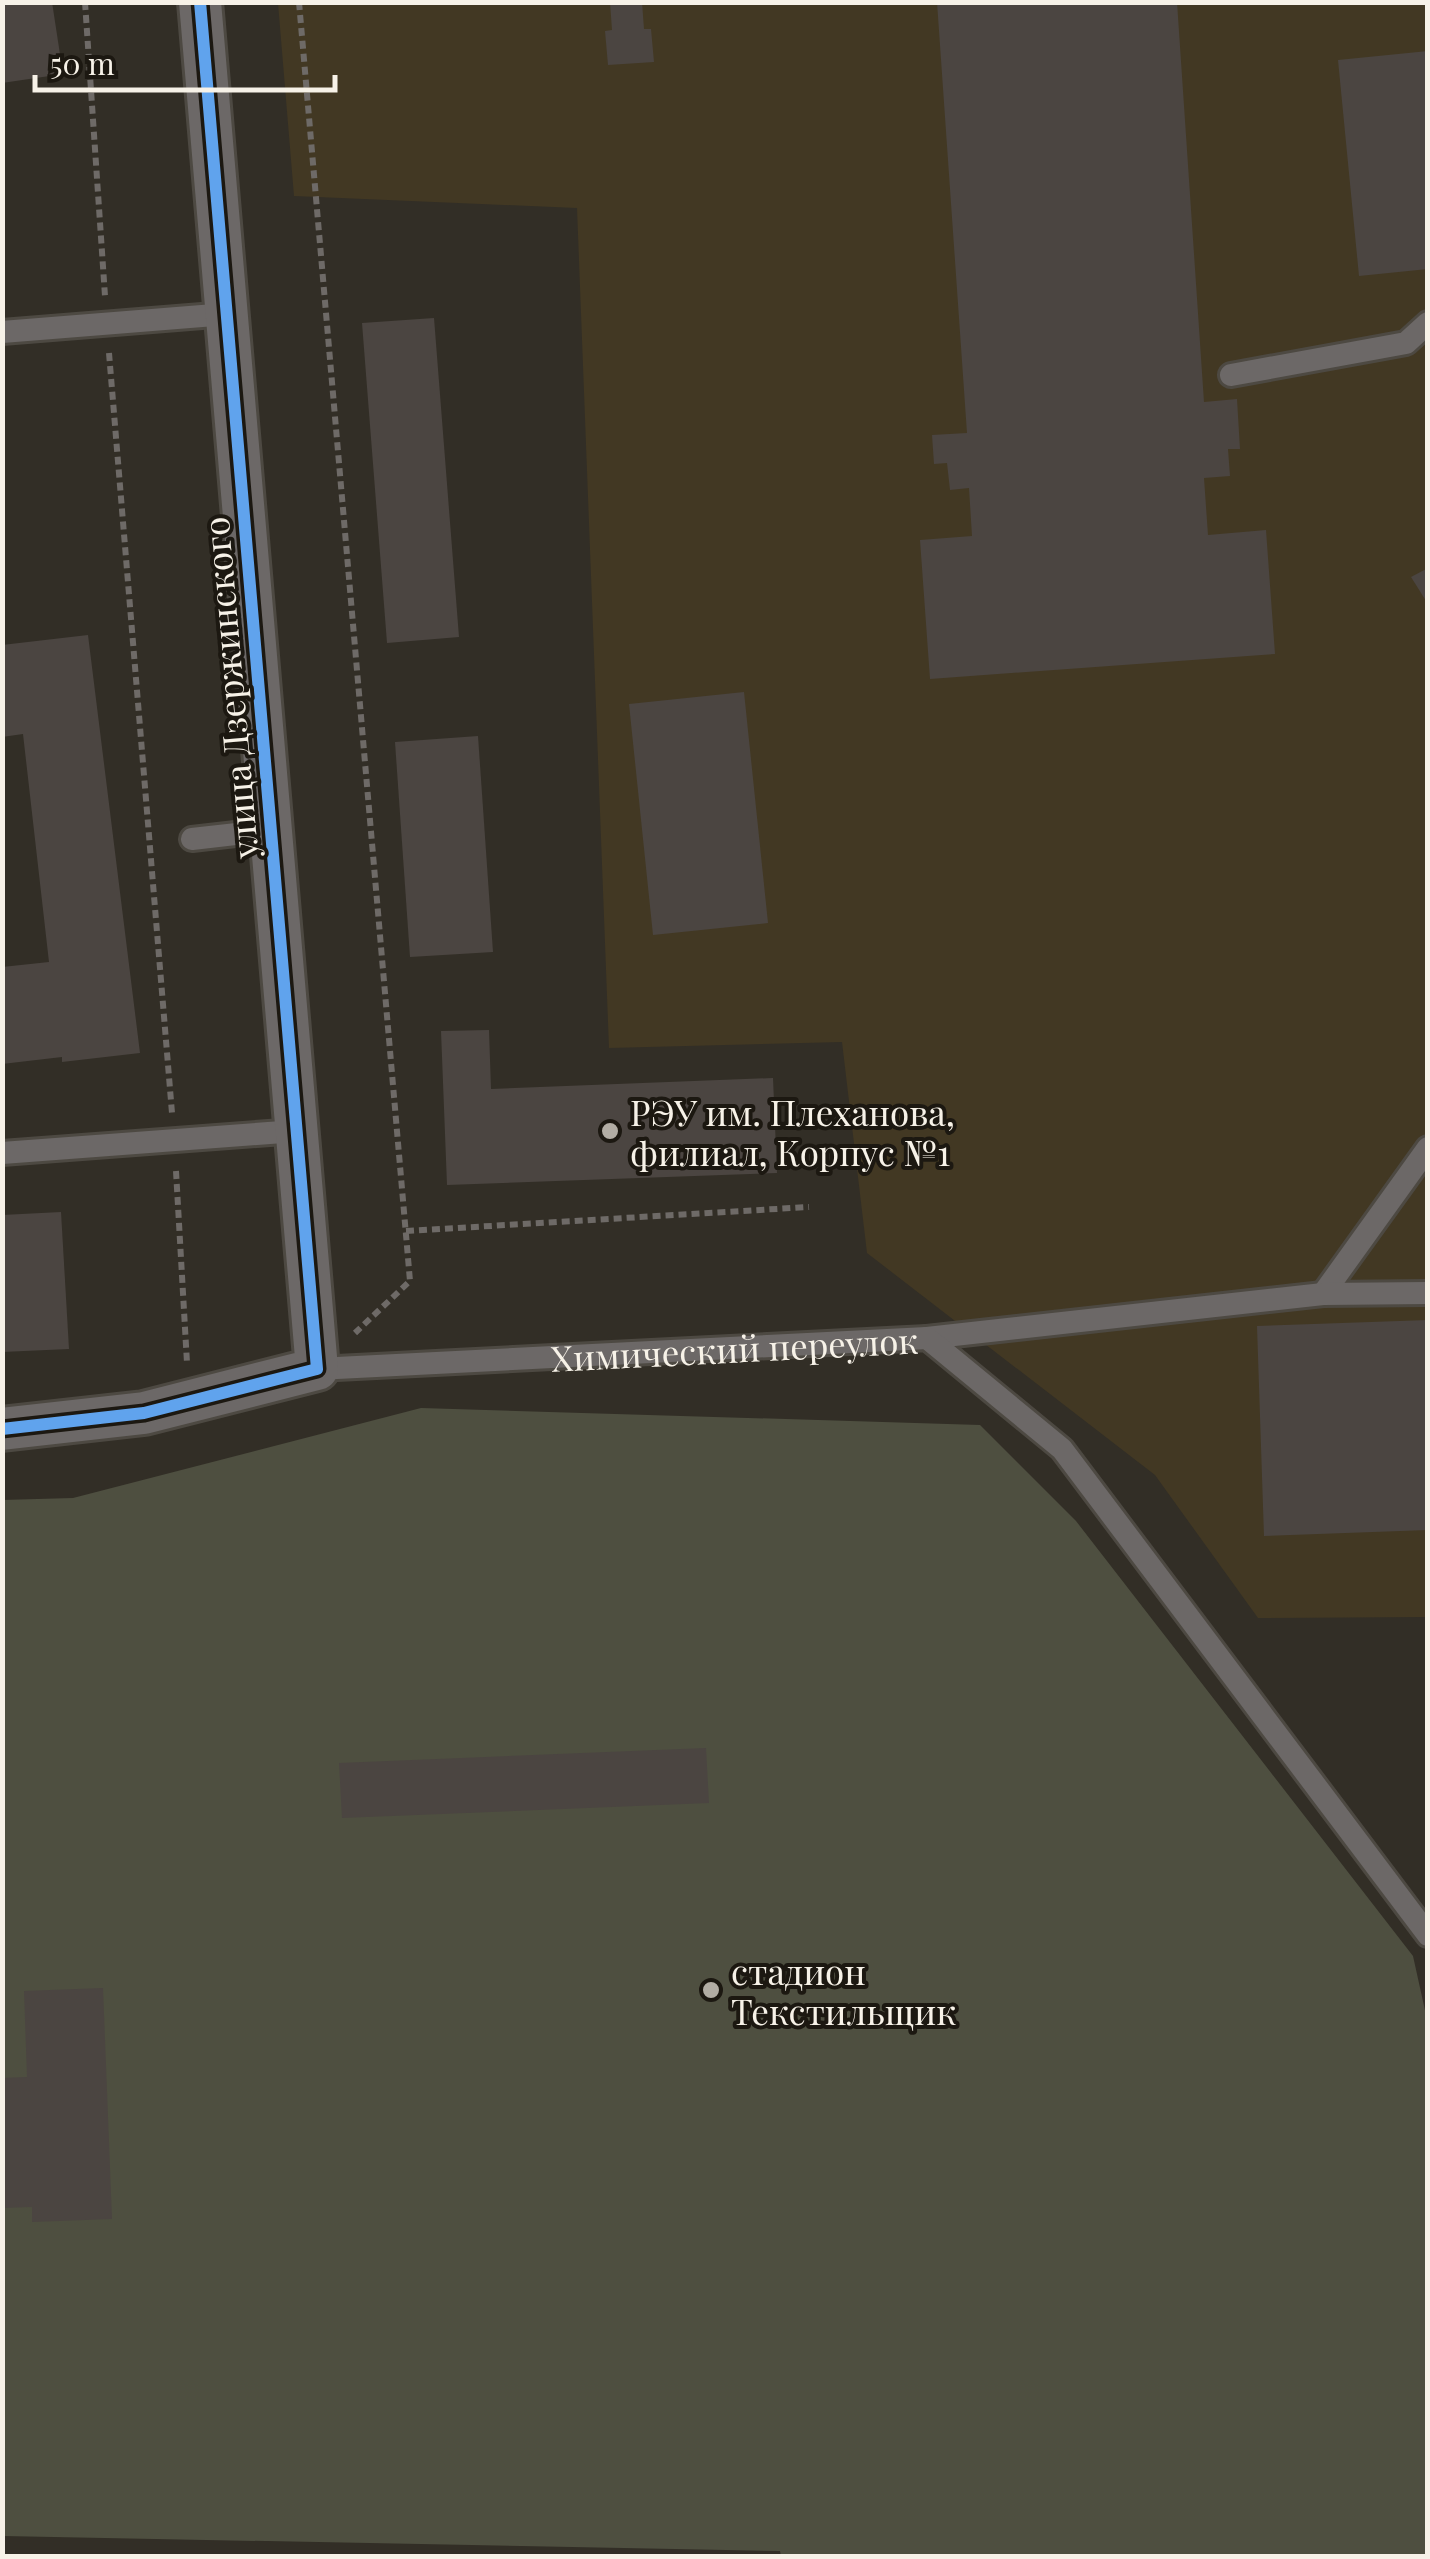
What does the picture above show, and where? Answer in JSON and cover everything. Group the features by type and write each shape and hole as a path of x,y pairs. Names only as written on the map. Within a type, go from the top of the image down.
{"street":[{"name":"улица Дзержинского","path":"200,2 317,1368"},
{"name":"Химический переулок","path":"2,1429 144,1413 317,1368"}],"lane":[{"path":"2,332 227,314"},
{"path":"1230,375 1406,343 1428,324"},
{"path":"192,839 271,830"},
{"path":"2,1152 296,1131"},
{"path":"1323,1294 1428,1148"},
{"path":"927,1338 1323,1294 1428,1292"},
{"name":"Химический переулок","path":"317,1368 927,1338 1062,1449 1428,1935"}],"path":[{"path":"85,2 107,324 174,1141 188,1376"},
{"path":"300,2 410,1281 317,1368"},
{"path":"406,1231 810,1206"}],"shaded area":[{"path":"278,3 1427,3 1427,1617 1258,1618 1155,1475 867,1253 842,1042 609,1048 577,208 294,196"}],"green space":[{"name":"стадион Текстильщик","path":"421,1408 980,1425 1076,1521 1413,1956 1428,2024 1427,2556 781,2556 780,2551 3,2536 2,1500 73,1498"}],"building":[{"path":"2,2 52,2 63,74 2,83"},
{"path":"610,2 642,2 644,29 651,29 654,62 608,65 605,31 612,30"},
{"path":"937,2 1177,2 1204,402 1237,399 1240,449 1228,449 1230,476 1204,478 1208,535 1266,530 1275,654 930,679 920,540 972,536 969,488 950,490 947,463 934,464 932,435 967,433"},
{"path":"1428,51 1428,269 1359,276 1338,60"},
{"path":"434,318 459,637 387,643 362,323"},
{"path":"1428,568 1428,604 1411,577"},
{"path":"88,635 140,1053 2,1064 2,967 49,962 23,734 2,737 2,645"},
{"path":"744,692 768,923 653,935 629,704"},
{"path":"478,736 493,952 410,957 395,742"},
{"name":"РЭУ им. Плеханова, филиал, Корпус №1","path":"489,1030 491,1089 773,1078 777,1173 447,1185 441,1031"},
{"path":"61,1212 69,1349 2,1352 2,1215"},
{"path":"1428,1320 1428,1530 1264,1536 1257,1326"},
{"path":"706,1748 709,1803 342,1818 339,1763"},
{"path":"103,1988 112,2219 32,2222 32,2207 2,2208 2,2078 27,2077 24,1991"}],"cycle path":[{"path":"2,1429 144,1413 317,1369 200,2"}],"place":[{"name":"РЭУ им. Плеханова, филиал, Корпус №1","path":"610,1131"},
{"name":"стадион Текстильщик","path":"711,1990"}]}
